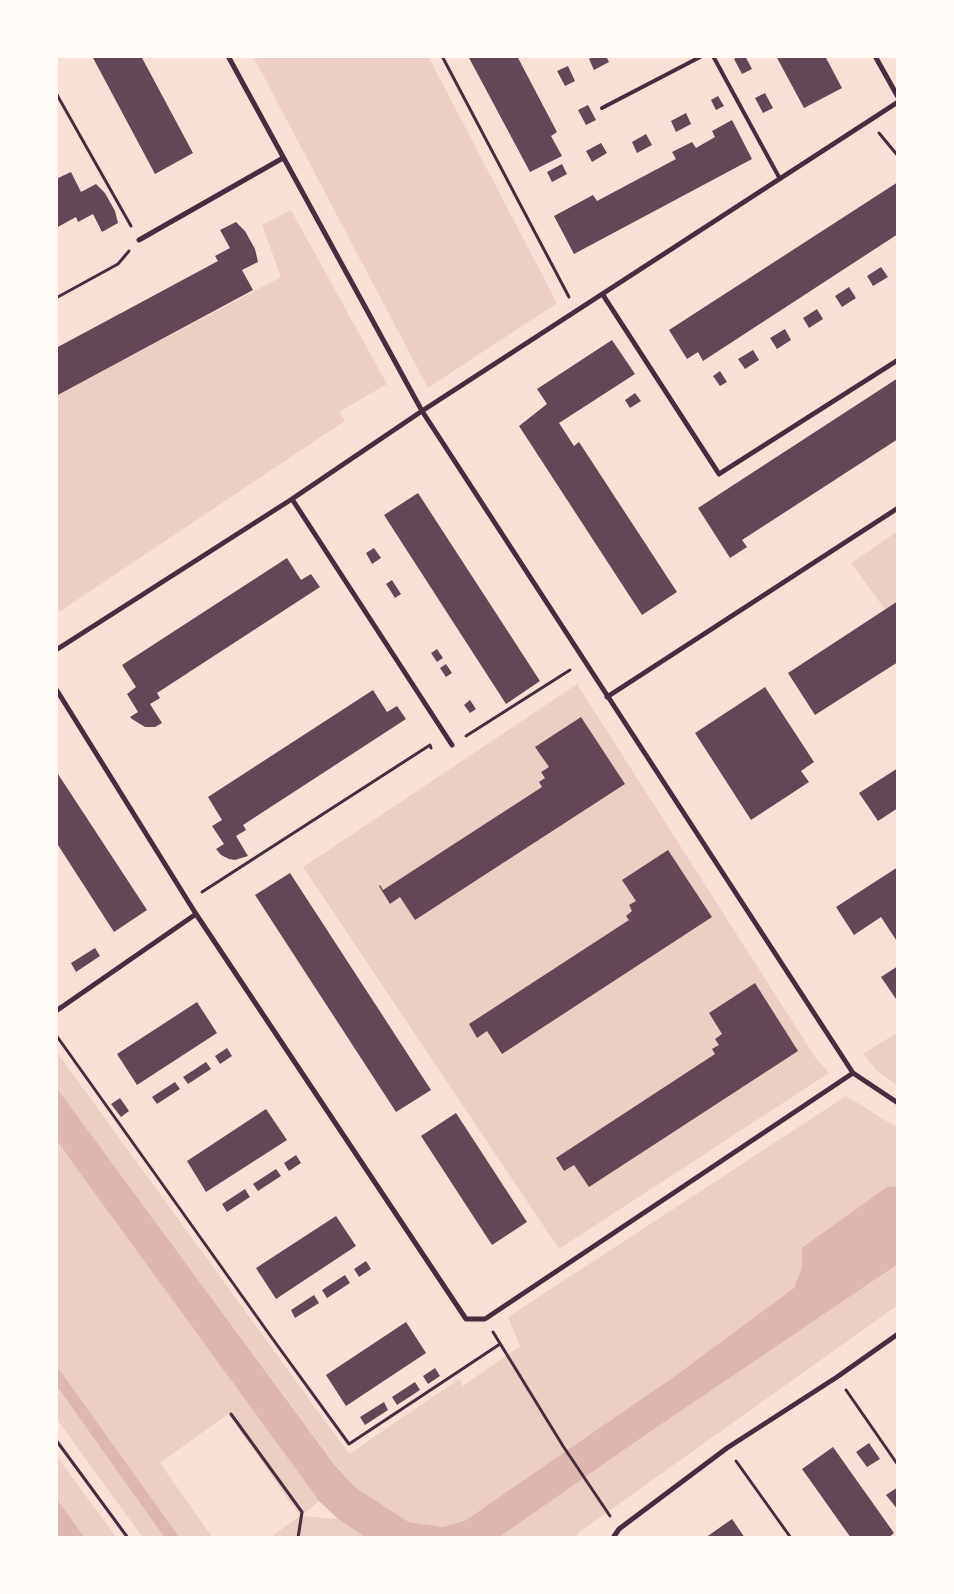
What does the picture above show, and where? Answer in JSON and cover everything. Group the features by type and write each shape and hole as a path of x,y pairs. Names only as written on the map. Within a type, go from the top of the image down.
{"street":[{"path":"228,56 422,411 853,1073 898,1104"},
{"path":"875,56 898,97"},
{"path":"56,650 292,499 422,411 898,102"},
{"path":"138,240 283,158"},
{"path":"603,295 719,474 898,360"},
{"path":"292,499 452,745"},
{"path":"607,697 898,508"},
{"path":"56,689 196,914 466,1319 485,1319 853,1073"},
{"path":"56,1011 196,914"},
{"path":"614,1538 618,1529 727,1448 837,1377 898,1334"}],"lane":[{"path":"602,108 702,56"},
{"path":"713,56 780,179"}],"path":[{"path":"442,56 576,311"},
{"path":"56,93 138,240 118,264 56,298"},
{"path":"869,121 898,156"},
{"path":"188,901 430,745 437,755 584,661"},
{"path":"56,1034 349,1444 500,1344 562,1446 618,1529"},
{"path":"837,1377 898,1465"},
{"path":"231,1414 302,1512 298,1538"},
{"path":"56,1440 128,1538"},
{"path":"727,1448 791,1538"}],"shaded area":[{"path":"253,56 428,56 557,303 428,388"},
{"path":"291,210 387,384 339,412 345,421 56,614 56,396 281,277 262,225"},
{"path":"898,531 898,627 851,563"},
{"path":"577,684 815,1057 829,1073 559,1249 303,867"},
{"path":"898,1032 898,1086 876,1070 863,1054"},
{"path":"56,1051 349,1454 459,1379 463,1386 520,1346 508,1317 846,1096 898,1128 898,1187 888,1186 803,1248 803,1268 794,1288 672,1378 519,1484 466,1520 443,1527 409,1522 356,1488 334,1463 56,1087"},
{"path":"56,1087 334,1464 356,1488 409,1522 443,1527 466,1520 672,1378 794,1288 802,1268 802,1248 888,1186 898,1187 898,1264 641,1438 498,1538 366,1538 338,1519 319,1501 56,1139"},
{"path":"56,1139 319,1501 301,1516 338,1519 366,1538 269,1538 300,1516 228,1414 160,1463 213,1538 180,1538 56,1365"},
{"path":"898,1264 898,1305 578,1533 576,1538 498,1538 641,1438"},
{"path":"56,1365 180,1538 165,1538 56,1385"},
{"path":"56,1385 165,1538 143,1538 56,1418"},
{"path":"56,1455 117,1538 85,1538 56,1498"},
{"path":"56,1498 85,1538 56,1538"}],"building":[{"path":"92,56 141,56 193,153 155,174"},
{"path":"468,56 517,56 557,132 551,136 562,156 530,172"},
{"path":"594,56 606,56 609,62 594,70 589,59"},
{"path":"739,56 745,56 752,69 742,74 734,59"},
{"path":"776,56 825,56 842,88 804,108"},
{"path":"568,66 575,81 565,86 557,71"},
{"path":"765,93 773,108 763,113 755,98"},
{"path":"718,96 724,106 716,110 711,100"},
{"path":"588,105 596,120 586,125 578,110"},
{"path":"686,113 691,124 676,132 671,121"},
{"path":"732,120 752,159 574,254 554,216 593,195 597,201 676,159 672,152 692,142 696,148 715,137 712,131"},
{"path":"646,134 652,145 637,153 632,142"},
{"path":"601,143 607,153 592,162 586,151"},
{"path":"562,164 567,174 552,182 547,172"},
{"path":"71,172 81,192 96,184 105,193 115,211 118,223 102,232 93,214 78,222 76,217 56,228 56,179"},
{"path":"898,182 898,234 703,361 698,352 687,359 669,330"},
{"path":"236,222 245,231 255,249 258,262 242,270 253,290 56,396 56,348 218,261 215,256 230,248 220,230"},
{"path":"881,267 888,277 873,286 867,276"},
{"path":"849,287 856,298 842,307 835,296"},
{"path":"817,309 823,319 809,328 803,318"},
{"path":"785,329 791,340 777,349 770,338"},
{"path":"612,340 635,374 559,423 574,446 579,442 677,592 642,615 519,426 547,404 537,389"},
{"path":"753,350 759,360 745,369 738,359"},
{"path":"720,371 727,382 720,386 713,376"},
{"path":"898,378 898,439 742,540 747,547 730,558 698,508"},
{"path":"635,393 641,401 630,408 625,400"},
{"path":"418,493 540,681 506,704 384,515"},
{"path":"374,548 381,558 372,564 366,553"},
{"path":"287,558 301,580 311,574 320,587 157,693 160,698 150,704 162,723 155,727 145,727 132,719 130,717 138,712 127,694 136,687 122,665"},
{"path":"392,580 401,594 395,598 386,584"},
{"path":"898,601 898,662 815,715 788,673"},
{"path":"437,649 443,658 437,662 431,653"},
{"path":"446,664 452,673 446,677 440,668"},
{"path":"765,687 814,762 801,771 809,782 751,820 695,733"},
{"path":"373,690 387,712 397,706 406,719 243,825 246,830 236,836 248,856 235,860 221,855 216,849 224,844 212,826 222,820 208,797"},
{"path":"470,700 476,709 470,713 464,705"},
{"path":"581,717 625,784 415,920 400,897 390,904 380,885 383,890 542,787 539,782 545,778 541,772 549,767 535,747"},
{"path":"898,768 898,808 878,821 859,793"},
{"path":"56,771 147,910 114,932 56,842"},
{"path":"668,850 712,917 502,1054 487,1031 477,1038 469,1024 629,920 626,916 632,911 629,905 636,901 622,880"},
{"path":"898,867 898,943 881,917 854,935 836,907"},
{"path":"290,873 431,1090 396,1112 255,895"},
{"path":"95,948 100,956 76,972 71,963"},
{"path":"898,966 898,1002 881,977"},
{"path":"755,983 798,1051 589,1187 574,1165 564,1171 556,1158 715,1054 712,1049 719,1045 715,1039 722,1034 709,1013"},
{"path":"197,1002 217,1033 137,1085 117,1054"},
{"path":"227,1048 232,1056 220,1064 215,1056"},
{"path":"206,1062 211,1069 188,1084 183,1077"},
{"path":"175,1082 180,1089 157,1104 152,1097"},
{"path":"120,1098 129,1111 121,1117 111,1104"},
{"path":"266,1109 287,1140 206,1192 187,1161"},
{"path":"456,1113 527,1222 492,1245 421,1136"},
{"path":"296,1155 301,1163 289,1171 284,1163"},
{"path":"276,1169 281,1176 258,1191 253,1184"},
{"path":"245,1189 250,1197 227,1212 222,1204"},
{"path":"336,1216 356,1246 276,1299 256,1268"},
{"path":"366,1261 371,1269 359,1277 354,1269"},
{"path":"345,1275 350,1283 327,1298 322,1290"},
{"path":"314,1295 319,1303 295,1318 291,1310"},
{"path":"406,1322 426,1353 346,1406 326,1375"},
{"path":"435,1368 440,1376 428,1384 423,1376"},
{"path":"415,1382 420,1390 397,1405 392,1397"},
{"path":"384,1402 388,1410 365,1425 360,1417"},
{"path":"869,1443 880,1459 867,1467 856,1452"},
{"path":"833,1447 894,1533 888,1538 851,1538 802,1469"},
{"path":"898,1487 898,1510 886,1495"},
{"path":"732,1519 745,1538 705,1538"}]}
